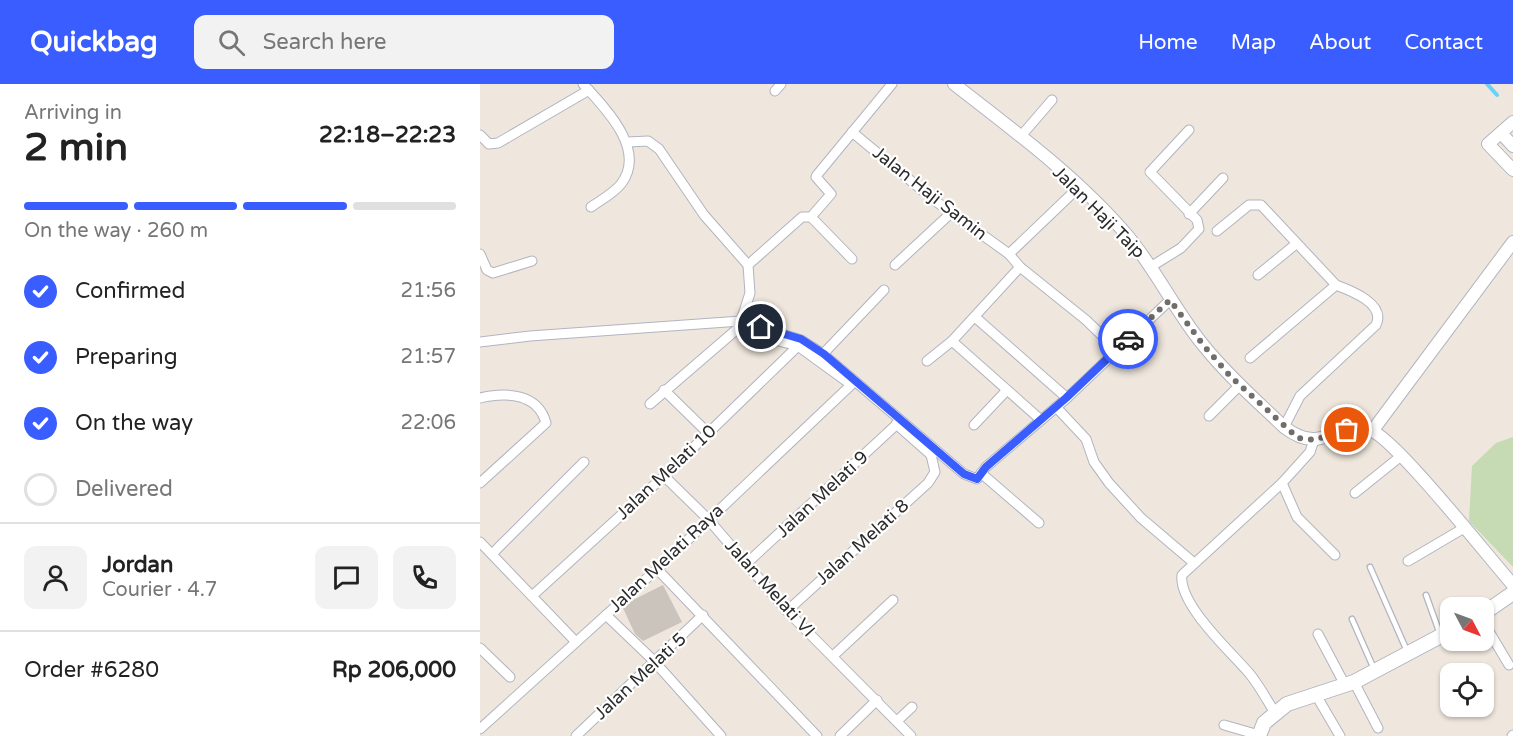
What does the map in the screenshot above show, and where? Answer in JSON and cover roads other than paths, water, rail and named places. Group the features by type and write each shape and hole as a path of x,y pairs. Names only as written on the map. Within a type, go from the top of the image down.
{"main road":[{"path":"1494,606 1513,593"},
{"path":"1259,735 1263,723 1287,704 1350,684 1440,637"}],"street":[{"path":"811,217 831,194 817,180 817,175 892,84"},
{"name":"Jalan Haji Taip","path":"954,84 1021,136 1079,187 1125,232 1152,266 1170,300 1204,346 1284,428 1298,438 1314,440"},
{"path":"481,138 489,144 498,143 586,87 628,142 631,163 620,186 591,207"},
{"path":"1021,136 1052,100"},
{"path":"1513,122 1488,144 1513,170"},
{"path":"1152,266 1181,248 1198,231 1199,223 1150,172 1189,130"},
{"name":"Jalan Haji Samin","path":"852,132 951,213 1009,254 1020,267 1086,320 1117,350"},
{"path":"1501,133 1513,146"},
{"path":"628,142 648,141 659,148 704,214 748,265 750,293 741,321"},
{"path":"1189,214 1223,178"},
{"path":"1009,254 1079,187"},
{"path":"1217,231 1249,205 1257,204 1264,207 1336,285 1351,291 1377,308 1379,320 1300,396 1284,428"},
{"path":"895,265 951,213"},
{"path":"748,265 802,217 811,217 852,259"},
{"path":"1373,430 1513,242"},
{"path":"1258,275 1296,244"},
{"path":"480,254 487,270 493,273 532,261"},
{"path":"927,361 952,341 1020,267"},
{"path":"1250,358 1336,285"},
{"path":"824,354 884,290"},
{"path":"979,476 1170,300"},
{"path":"975,317 1066,398"},
{"path":"480,342 530,336 741,321 801,339 824,354 964,474 979,476 1039,523"},
{"path":"650,404 736,330 798,346 851,385 897,424"},
{"path":"952,341 1041,420"},
{"name":"Jalan Melati 10","path":"532,596 664,476 798,346"},
{"name":"Jalan Melati Raya","path":"480,729 657,569 851,385"},
{"path":"1209,416 1240,385"},
{"path":"664,390 708,433"},
{"path":"974,425 1006,390"},
{"path":"480,398 494,395 528,398 534,401 546,423 480,483"},
{"path":"1056,407 1086,439 1094,462 1109,483 1141,518 1194,562"},
{"name":"Jalan Melati 8","path":"787,610 928,483 935,472 931,455 897,424"},
{"name":"Jalan Melati 9","path":"747,563 897,424"},
{"path":"1275,712 1250,675 1208,630 1188,596 1182,575 1282,483 1310,452 1314,440 1347,430 1362,428 1373,430 1401,456 1513,585"},
{"path":"1355,493 1401,456"},
{"path":"492,554 584,462"},
{"name":"Jalan Melati VI","path":"664,476 708,519 787,610 911,736"},
{"path":"1282,483 1297,518 1335,555"},
{"path":"1408,561 1464,528"},
{"path":"480,542 576,642"},
{"path":"657,569 817,736"},
{"path":"833,656 893,600"},
{"path":"606,615 655,662 721,736"},
{"name":"Jalan Melati 5","path":"576,736 703,615"},
{"path":"1318,634 1378,728"},
{"path":"1494,640 1509,665"},
{"path":"480,648 510,678"},
{"path":"1316,695 1340,736"},
{"path":"840,736 877,700"},
{"path":"897,721 912,708"},
{"path":"1224,725 1259,735"}],"lane":[{"path":"1370,567 1408,654"},
{"path":"1426,596 1440,623"},
{"path":"1352,619 1375,672"}],"waterway":[{"path":"1487,84 1497,95"}]}
